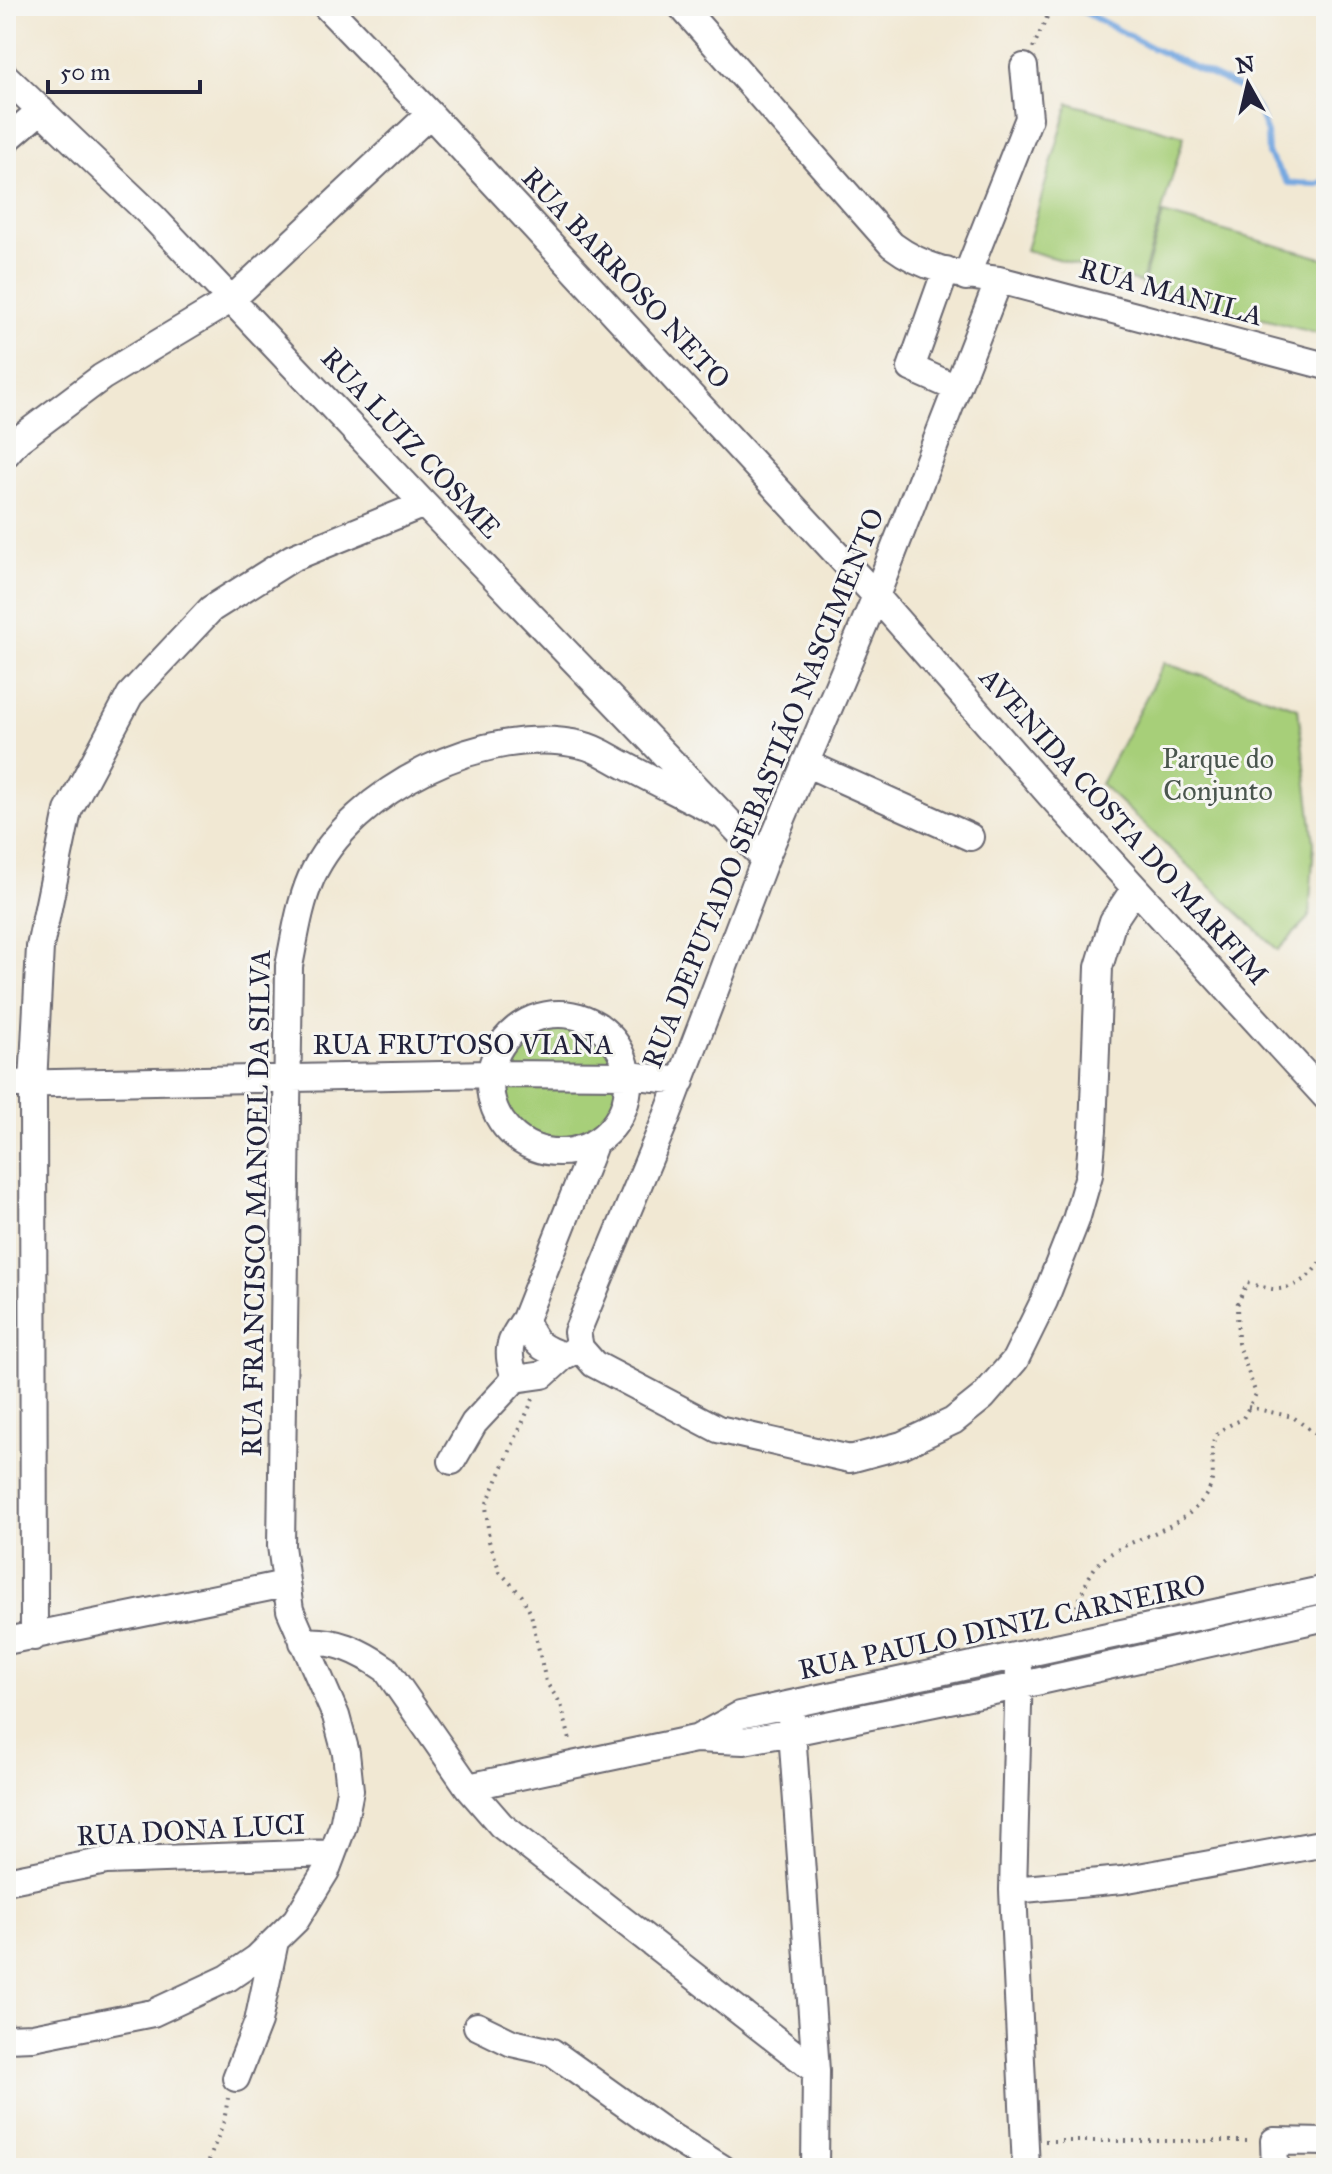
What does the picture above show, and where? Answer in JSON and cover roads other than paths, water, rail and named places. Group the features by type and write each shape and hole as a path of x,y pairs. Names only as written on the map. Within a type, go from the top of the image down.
{"street":[{"name":"RUA BARROSO NETO","path":"326,6 430,114 876,596"},
{"name":"RUA MANILA","path":"681,6 892,245 925,266 999,280 1326,366"},
{"path":"956,388 911,368 1029,118 1024,67"},
{"name":"RUA LUIZ COSME","path":"6,77 153,217 765,859"},
{"path":"6,140 41,110"},
{"path":"6,454 18,440 102,377 232,299 430,114"},
{"name":"RUA DEPUTADO SEBASTIÃO NASCIMENTO","path":"572,1352 577,1332 681,1081 765,859 876,596 999,280"},
{"path":"34,1637 33,1084 40,947 68,811 130,695 211,609 292,558 424,504"},
{"name":"AVENIDA COSTA DO MARFIM","path":"876,596 1135,888 1326,1097"},
{"name":"RUA FRANCISCO MANOEL DA SILVA","path":"6,2038 33,2037 153,2013 228,1978 296,1920 326,1871 343,1826 350,1790 346,1753 336,1716 290,1610 281,1546 289,966 298,917 312,877 333,844 362,811 407,780 477,750 508,742 547,739 585,745 723,816"},
{"path":"805,763 970,837"},
{"path":"525,1319 529,1334 539,1348 572,1352 718,1429 850,1459 902,1445 953,1421 983,1397 1015,1360 1044,1301 1076,1220 1089,1175 1099,967 1113,921 1135,888"},
{"path":"515,1379 509,1358 510,1342 525,1319 595,1142 614,1123 630,1089 621,1051 602,1028 588,1021 558,1014 528,1021 504,1041 490,1074 491,1100 506,1129 532,1147 564,1152 595,1142"},
{"name":"RUA FRUTOSO VIANA","path":"6,1084 490,1074 629,1075 681,1081"},
{"path":"452,1461 474,1423 515,1379 543,1375 572,1352"},
{"path":"6,1641 285,1584"},
{"name":"RUA PAULO DINIZ CARNEIRO","path":"468,1787 695,1739 740,1715 1326,1589"},
{"name":"RUA PAULO DINIZ CARNEIRO","path":"695,1739 744,1741 792,1732 1018,1686 1326,1617"},
{"path":"303,1642 323,1640 343,1645 386,1669 468,1787 501,1825 816,2071"},
{"path":"1019,1657 1013,1890 1026,2168"},
{"path":"790,1705 816,2071 815,2168"},
{"path":"1013,1890 1122,1880 1326,1843"},
{"name":"RUA DONA LUCI","path":"6,1881 106,1861 332,1853"},
{"path":"236,2078 258,2022 275,1941"},
{"path":"477,2026 512,2043 552,2052 664,2132 722,2168"},
{"path":"1275,2168 1274,2141 1326,2142"}],"waterway":[{"path":"559,6 565,12 575,6"},
{"path":"1073,6 1150,47 1242,89 1258,109 1267,133 1268,154 1288,183 1318,184 1326,180"}],"park label":[{"name":"Parque do Conjunto","path":"1218,774"}]}
